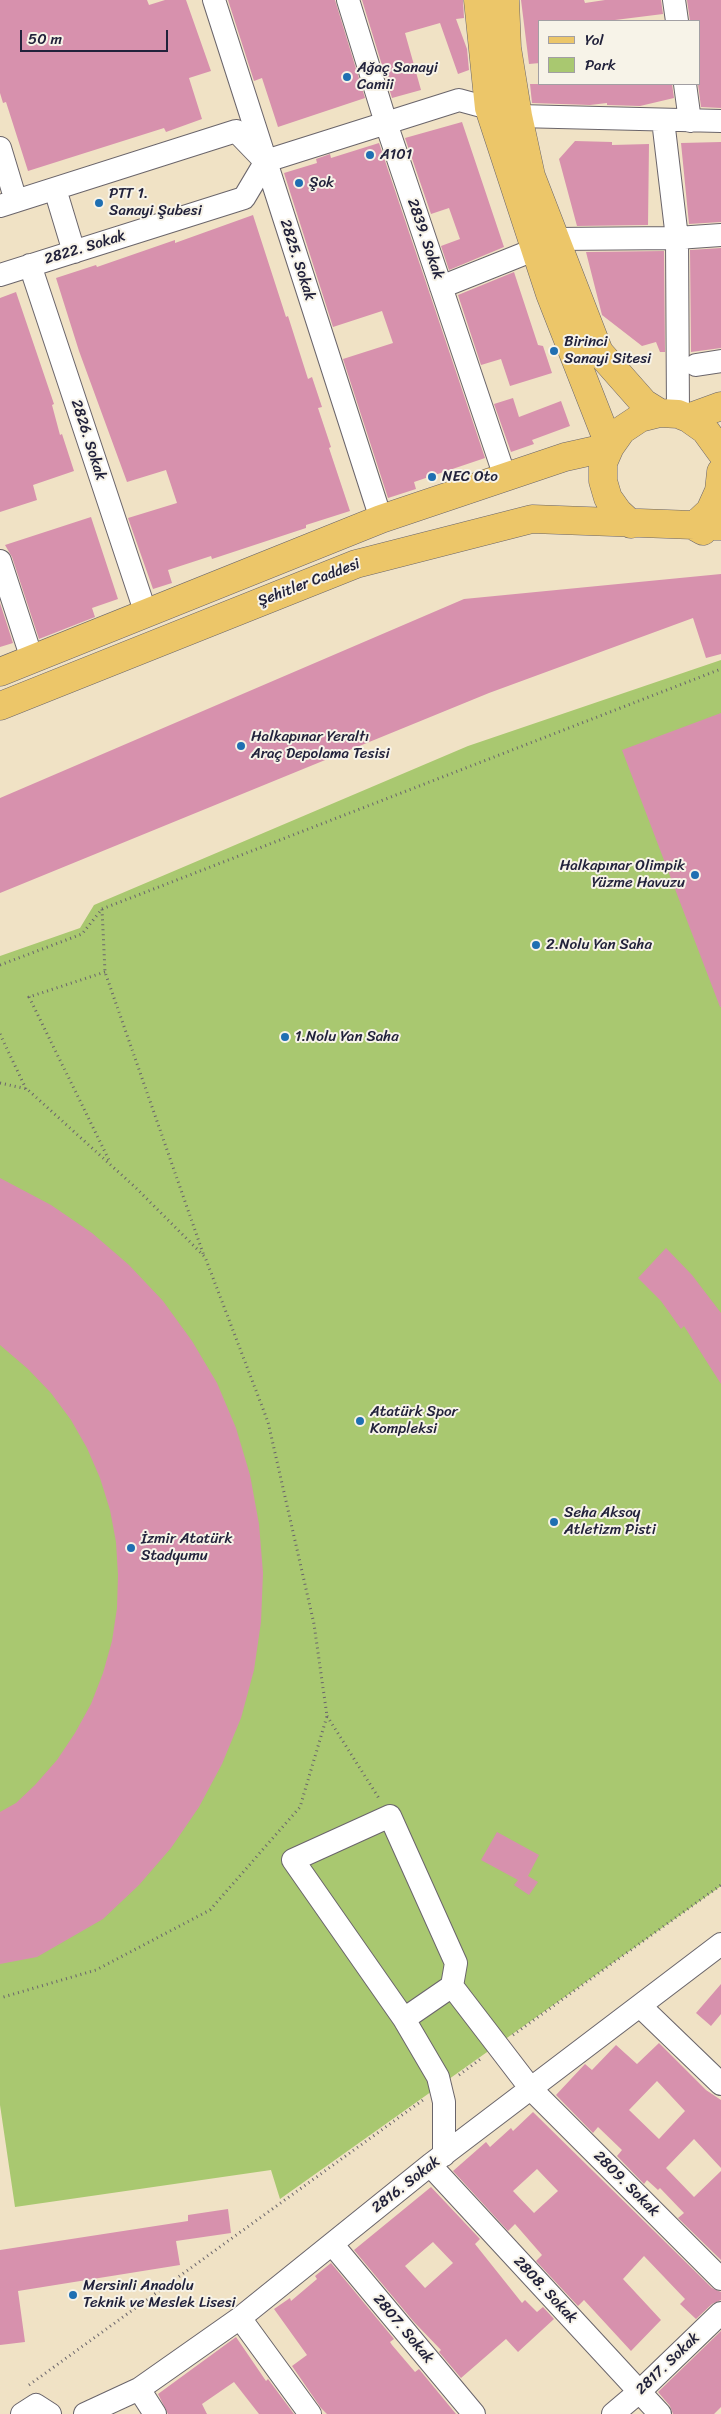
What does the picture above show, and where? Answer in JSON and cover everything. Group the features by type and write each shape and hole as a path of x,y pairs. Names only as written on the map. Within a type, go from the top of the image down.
{"main road":[{"path":"478,0 489,108 545,244 599,352 644,403 675,415 705,430 720,460 719,491 710,511 694,526 721,539"},
{"path":"505,0 507,48 518,116 545,244 550,294 610,447"},
{"path":"631,524 618,512 608,498 603,481 604,463 610,447 622,430 640,418 675,415 721,406"},
{"name":"Şehitler Caddesi","path":"0,672 381,519 565,457 610,447"},
{"name":"Şehitler Caddesi","path":"0,706 356,564 532,519 721,526"}],"street":[{"name":"2825. Sokak","path":"214,0 381,519"},
{"name":"2839. Sokak","path":"348,0 386,123 505,477"},
{"path":"674,0 677,20"},
{"path":"685,85 690,121"},
{"path":"0,148 8,203 236,131 266,161 459,100 518,116 721,121"},
{"path":"663,120 677,238 675,415"},
{"name":"2822. Sokak","path":"0,275 244,198 266,161"},
{"path":"55,189 74,252"},
{"path":"441,287 545,244 721,235"},
{"name":"2826. Sokak","path":"30,266 146,614"},
{"path":"696,365 721,361"},
{"path":"0,561 32,659"},
{"path":"404,2019 452,1986 456,1963 390,1816 293,1860 404,2019 430,2061 441,2087 444,2102 437,2160"},
{"name":"2816. Sokak","path":"85,2414 139,2389 240,2318 437,2160 721,1944"},
{"name":"2809. Sokak","path":"452,1986 531,2089 721,2279"},
{"path":"640,2006 721,2084"},
{"name":"2808. Sokak","path":"437,2160 660,2414"},
{"name":"2807. Sokak","path":"332,2244 474,2414"},
{"name":"2817. Sokak","path":"613,2414 639,2392 721,2313"},
{"path":"240,2318 310,2414"},
{"path":"139,2389 155,2414"},
{"path":"22,2414 36,2405 50,2414"}],"path":[{"path":"0,965 82,934 102,909 721,669"},
{"path":"102,909 105,972 205,1257 268,1422 314,1624 327,1716 390,1816"},
{"path":"105,972 29,996 111,1165"},
{"path":"0,1034 27,1089 111,1165 205,1257"},
{"path":"0,1083 27,1089"},
{"path":"0,1998 96,1970 210,1910 300,1807 327,1716"},
{"path":"24,2388 721,1885"}],"green space":[{"name":"Atatürk Spor Kompleksi","path":"721,660 721,1886 280,2199 271,2170 15,2207 0,2105 0,956 80,928 94,905 468,746"}],"building":[{"path":"0,0 147,0 149,5 165,0 186,0 211,71 189,78 202,119 166,132 164,128 28,171 6,102 3,103 0,93"},
{"path":"228,0 335,0 365,98 278,127 262,78 254,81"},
{"path":"362,0 463,0 464,18 456,19 467,49 469,70 458,74 440,23 405,33 421,90 392,98"},
{"path":"521,0 584,0 585,3 605,0 661,0 663,14 615,20 538,20 538,63 529,64"},
{"path":"687,0 721,0 721,108 701,107 698,85 701,85 701,20 690,20"},
{"path":"530,84 672,85 674,98 640,106 607,105 607,103 590,105 532,103"},
{"path":"462,122 504,247 449,270 441,246 460,239 449,208 431,214 405,138"},
{"path":"575,141 612,142 612,145 649,144 648,225 577,226 559,159"},
{"path":"721,142 721,222 689,224 681,143"},
{"path":"379,143 485,458 414,482 416,489 388,498 343,359 393,343 382,311 333,327 284,173 317,163 316,159 330,154 331,158"},
{"path":"253,215 308,379 312,377 322,407 318,408 350,511 306,525 306,528 212,559 211,556 168,570 172,583 153,589 128,518 177,503 166,470 127,482 79,351 56,278 96,265 97,267 175,240 175,243"},
{"path":"721,248 721,348 691,352 690,250"},
{"path":"664,251 665,352 660,352 656,342 642,346 602,315 586,252"},
{"path":"514,272 538,345 543,346 552,373 510,386 501,359 481,365 458,295"},
{"path":"16,292 54,404 52,405 60,435 62,434 74,471 33,485 37,500 0,512 0,298"},
{"path":"513,398 519,417 561,401 570,426 532,440 534,444 511,452 494,404"},
{"path":"91,517 118,599 92,608 95,617 39,639 12,557 5,545"},
{"name":"Halkapınar Yeraltı Araç Depolama Tesisi","path":"721,574 721,654 706,658 693,618 489,693 0,893 0,798 464,599"},
{"path":"0,603 13,643 0,647"},
{"name":"Halkapınar Olimpik Yüzme Havuzu","path":"721,713 721,1007 720,1007 622,750"},
{"name":"İzmir Atatürk Stadyumu","path":"0,1178 51,1205 92,1233 129,1265 163,1301 192,1341 217,1383 236,1428 250,1475 259,1524 263,1573 261,1622 254,1670 241,1718 222,1764 199,1807 171,1848 139,1885 103,1919 37,1957 0,1964 0,1812 16,1803 57,1760 91,1704 103,1673 112,1641 117,1608 118,1575 116,1542 110,1510 100,1478 87,1448 71,1420 51,1393 28,1369 0,1345"},
{"path":"666,1248 692,1275 721,1313 721,1384 684,1326 681,1329 661,1301 638,1278"},
{"path":"497,1832 539,1855 528,1876 538,1882 529,1895 514,1885 518,1880 481,1860"},
{"path":"721,1984 721,2014 711,2026 696,2013"},
{"path":"659,2043 706,2090 721,2100 721,2168 694,2139 666,2168 694,2197 721,2171 721,2260 678,2218 684,2213 660,2188 658,2190 647,2180 644,2184 617,2156 622,2150 598,2127 593,2133 556,2095 585,2064 592,2070 616,2045 637,2064","holes":["657,2081 685,2111 659,2139 629,2110"]},
{"path":"533,2112 712,2288 721,2292 721,2300 712,2304 696,2319 680,2304 685,2299 644,2256 623,2279 661,2320 631,2351 584,2300 578,2306 536,2261 542,2255 515,2224 508,2231 453,2171 486,2142 490,2147 511,2128 513,2131","holes":["537,2169 558,2191 534,2213 513,2191"]},
{"path":"431,2187 480,2239 475,2244 522,2303 525,2300 537,2312 543,2307 554,2319 518,2352 506,2339 461,2378 439,2352 441,2350 414,2322 354,2250","holes":["433,2242 453,2263 425,2288 405,2266"]},
{"path":"228,2209 231,2233 176,2241 180,2265 18,2291 25,2342 0,2345 0,2250 188,2221 188,2215"},
{"path":"331,2263 394,2339 390,2342 392,2345 415,2372 419,2369 456,2414 327,2414 321,2408 292,2366 307,2355 274,2309 290,2298 291,2301 317,2279 315,2276"},
{"path":"721,2331 721,2407 714,2414 673,2414 670,2406 658,2392"},
{"path":"236,2337 266,2381 268,2379 294,2414 259,2414 234,2382 202,2404 207,2414 168,2414 158,2394"}],"place":[{"name":"Ağaç Sanayi Camii","path":"347,77"},
{"name":"A101","path":"370,155"},
{"name":"Şok","path":"299,183"},
{"name":"PTT 1. Sanayi Şubesi","path":"99,203"},
{"name":"Birinci Sanayi Sitesi","path":"554,351"},
{"name":"NEC Oto","path":"432,477"},
{"name":"Halkapınar Yeraltı Araç Depolama Tesisi","path":"241,746"},
{"name":"Halkapınar Olimpik Yüzme Havuzu","path":"695,875"},
{"name":"2.Nolu Yan Saha","path":"536,945"},
{"name":"1.Nolu Yan Saha","path":"285,1037"},
{"name":"Atatürk Spor Kompleksi","path":"360,1421"},
{"name":"Seha Aksoy Atletizm Pisti","path":"554,1522"},
{"name":"İzmir Atatürk Stadyumu","path":"131,1548"},
{"name":"Mersinli Anadolu Teknik ve Meslek Lisesi","path":"73,2295"}]}
